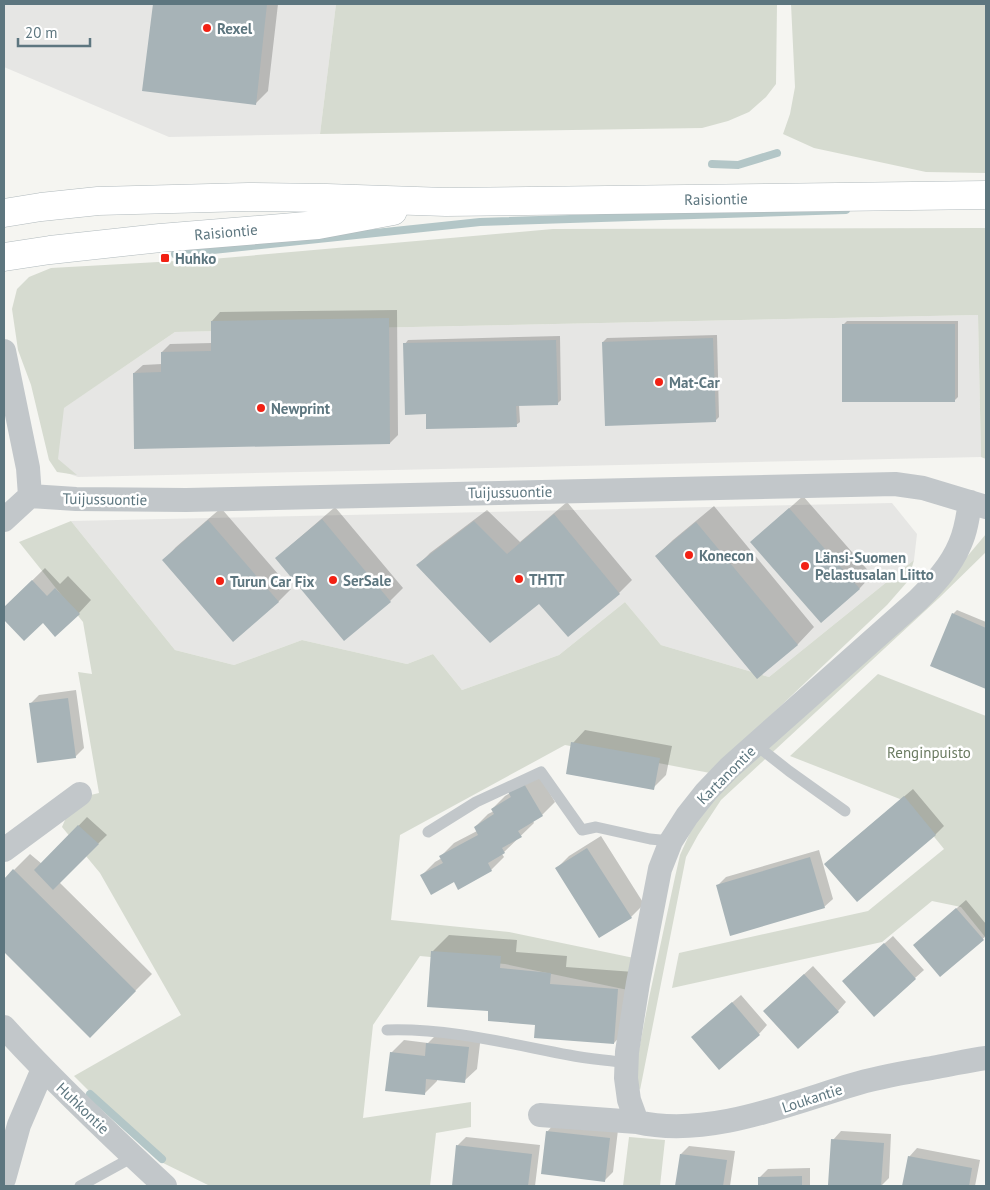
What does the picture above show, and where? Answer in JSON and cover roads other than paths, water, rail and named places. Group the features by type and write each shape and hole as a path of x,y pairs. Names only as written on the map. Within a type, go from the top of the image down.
{"main road":[{"name":"Raisiontie","path":"4,213 98,201 248,197 446,202 986,195"},
{"name":"Raisiontie","path":"4,257 160,238 318,225 446,202"}],"street":[{"path":"4,351 28,468 30,496 4,520"},
{"name":"Tuijussuontie","path":"30,496 76,499 196,500 895,484 924,488 978,505"},
{"name":"Kartanontie","path":"637,1122 629,1100 626,1078 626,1052 654,896 660,868 671,841 687,816 706,792 729,768 935,583 949,564 960,544 966,524 978,505"},
{"path":"4,850 80,794"},
{"name":"Huhkontie","path":"4,1027 43,1069 165,1186"},
{"name":"Loukantie","path":"540,1116 637,1122 649,1125 702,1125 765,1113 854,1084 889,1075 986,1058"},
{"path":"4,1179 19,1125 43,1069"}],"lane":[{"path":"756,745 845,811"},
{"path":"428,832 476,802 541,772 582,830 596,827 650,839 671,841"},
{"path":"387,1030 411,1029 496,1040 571,1056 626,1063"},
{"path":"80,1186 133,1157"}],"waterway":[{"path":"712,164 738,165 777,153"},
{"path":"175,254 480,222 846,210"},
{"path":"90,1094 162,1159"}],"place":[{"name":"Rexel","path":"207,28"},
{"name":"Huhko","path":"165,258"},
{"name":"Mat-Car","path":"659,382"},
{"name":"Newprint","path":"261,408"},
{"name":"Konecon","path":"689,555"},
{"name":"Länsi-Suomen Pelastusalan Liitto","path":"805,566"},
{"name":"THTT","path":"519,579"},
{"name":"SerSale","path":"333,580"},
{"name":"Turun Car Fix","path":"220,581"}],"park label":[{"name":"Renginpuisto","path":"929,752"}]}
